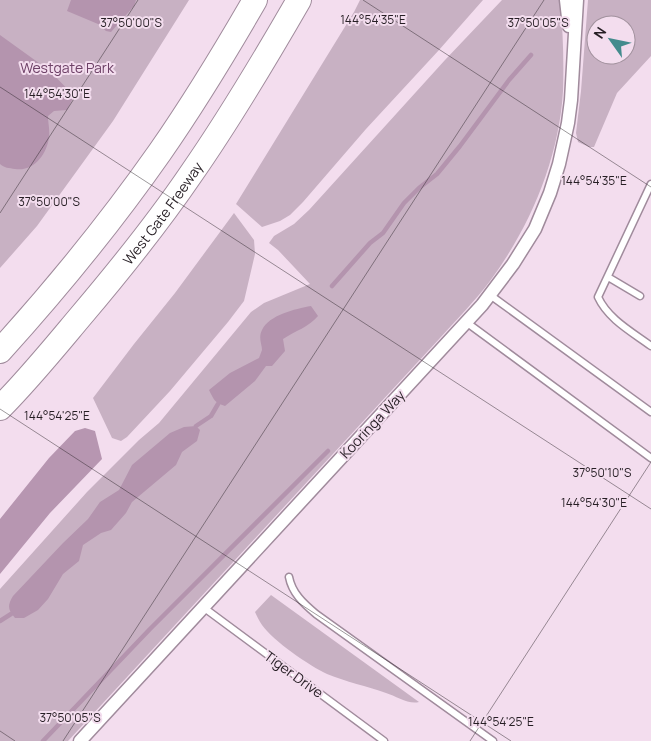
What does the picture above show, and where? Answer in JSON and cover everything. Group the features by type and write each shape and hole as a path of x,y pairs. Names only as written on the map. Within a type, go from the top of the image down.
{"highway":[{"path":"0,351 115,214 200,92 255,0"},
{"name":"West Gate Freeway","path":"0,408 95,299 141,242 191,174 232,112 299,0"}],"street":[{"name":"Kooringa Way","path":"566,0 573,58"},
{"name":"Kooringa Way","path":"80,741 466,322 490,295 513,264 535,229 550,193 559,164 568,123 572,90 577,0"}],"lane":[{"path":"651,184 598,297 602,306 619,322 651,346"},
{"path":"608,277 640,296"},
{"path":"490,295 651,412"},
{"path":"466,322 651,458"},
{"path":"289,577 298,597 316,614 493,741"},
{"name":"Tiger Drive","path":"203,607 384,741"}],"green space":[{"name":"Westgate Park","path":"0,0 189,0 113,121 37,226 0,268"},
{"path":"360,0 483,0 366,129 303,202 290,215 280,221 262,227 236,204"},
{"path":"502,0 560,0 563,35 563,91 556,142 540,191 518,238 490,281 466,310 68,741 0,741 0,589 87,492 139,440 159,423 251,312 264,303 310,284 269,243 274,236 294,224 309,210"},
{"path":"588,0 651,0 651,56 617,93 594,147 578,142 576,133 586,26 586,65 636,65 636,15 587,15"},
{"path":"234,213 254,240 255,254 244,301 170,391 127,437 121,441 112,438 93,398 175,293"},
{"path":"271,595 419,702 407,701 334,677 292,652 267,631 255,612"}],"shaded area":[{"path":"71,0 136,0 134,6 111,32 106,31 98,24 67,11"},
{"path":"0,35 50,71 74,96 67,110 54,111 48,116 49,134 46,150 34,165 28,168 7,168 0,164"},
{"path":"311,306 318,316 306,326 283,339 285,351 272,366 266,366 255,381 225,406 215,401 209,390 230,373 259,358 262,350 260,336 265,325 270,320"},
{"path":"196,426 200,430 197,441 182,452 176,465 132,502 126,513 111,530 101,533 83,545 79,561 63,574 48,599 38,610 24,618 15,618 9,608 13,596 88,519 100,502 119,490 132,465 170,433 184,427"},
{"path":"85,428 95,431 102,459 50,513 0,574 0,519 49,458 75,431"}],"waterway":[{"path":"332,286 370,243 383,233 404,203 437,174 509,80 531,55"},
{"path":"196,426 211,416 218,404"},
{"path":"43,741 150,629 328,451"},
{"path":"0,621 11,614"}]}
